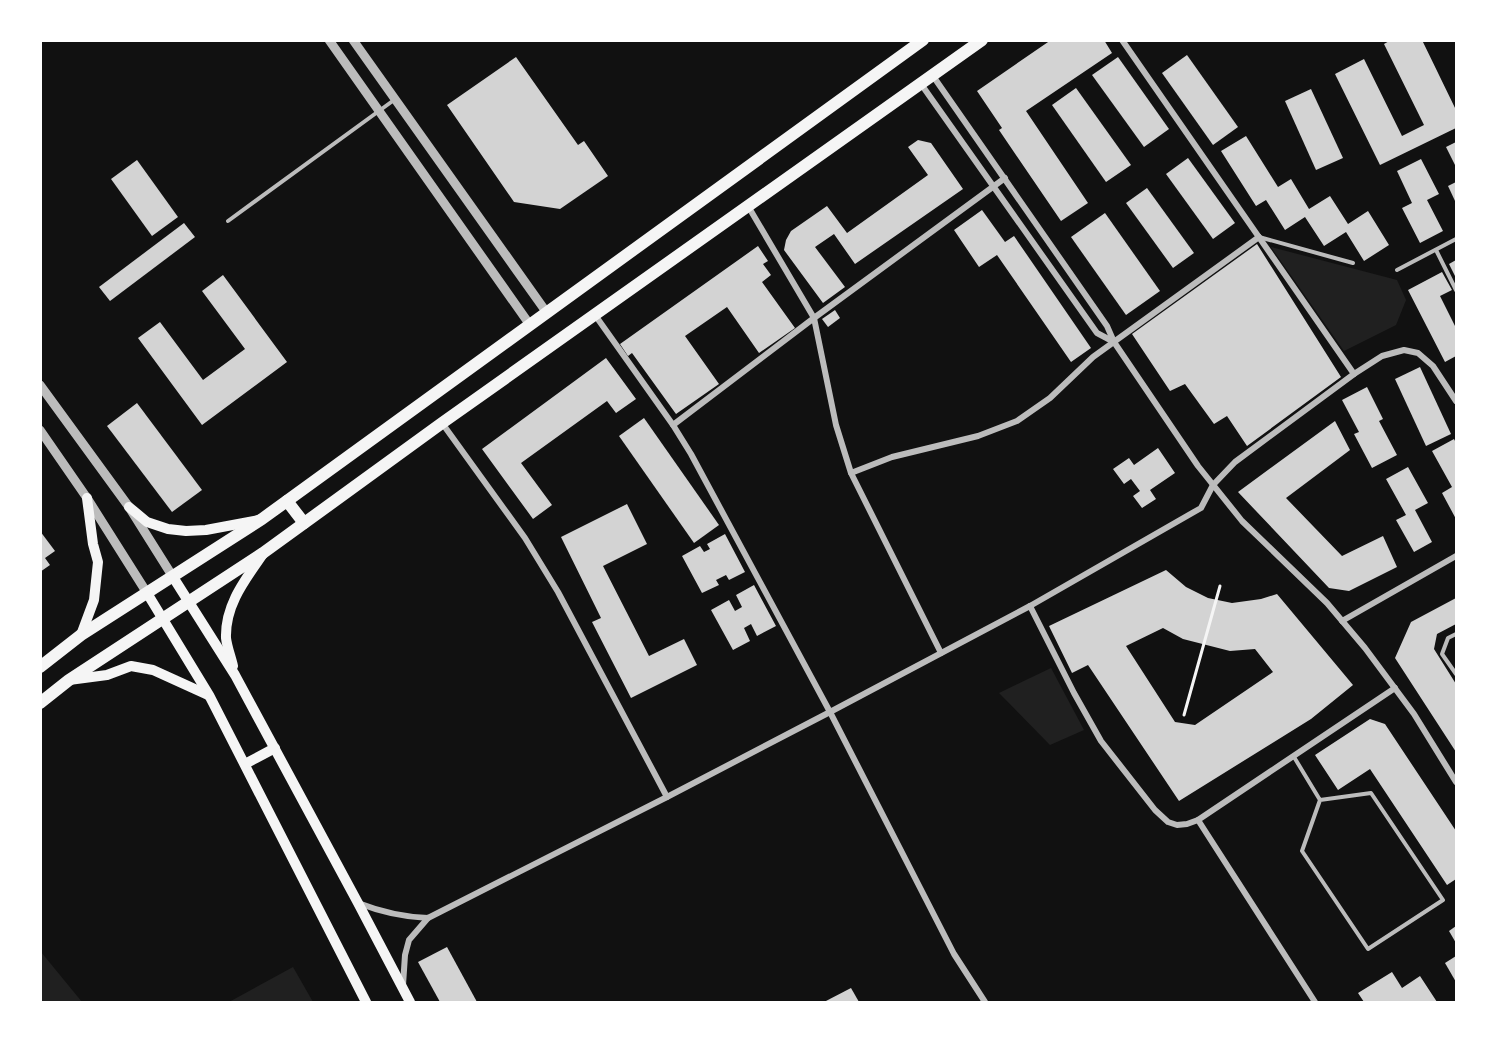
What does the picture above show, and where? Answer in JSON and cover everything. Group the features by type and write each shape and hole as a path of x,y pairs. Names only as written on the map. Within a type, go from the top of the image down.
{"main road":[{"path":"40,667 81,635 262,519 923,40"},
{"path":"42,700 263,552 982,40"},
{"path":"81,635 94,600 98,562 93,544 87,498"},
{"path":"287,501 304,523"},
{"path":"129,507 147,522 168,529 186,531 206,530 262,519"},
{"path":"235,675 226,639 228,616 236,594 263,552"},
{"path":"173,577 235,675 410,1002"},
{"path":"147,593 209,695 366,1002"},
{"path":"69,680 107,675 131,666 153,670 209,695"},
{"path":"245,764 275,748"}],"street":[{"path":"329,40 530,325"},
{"path":"353,40 547,313"},
{"path":"1122,40 1354,374"},
{"path":"933,76 1107,326 1114,342 1213,486 1242,521 1327,603 1365,648 1414,714 1455,778"},
{"path":"921,84 1097,333 1114,342"},
{"path":"673,425 1005,178"},
{"path":"748,206 814,318 836,425 851,473 941,653"},
{"path":"851,473 892,457 978,436 1017,421 1050,398 1093,357 1259,237"},
{"path":"595,315 691,454 830,712 954,954 985,1002"},
{"path":"403,990 405,955 409,940 428,918 667,797 1030,606 1201,508 1213,486 1235,462 1382,356 1404,350 1418,352 1433,366 1456,401"},
{"path":"40,385 129,507 173,577"},
{"path":"442,423 525,538 558,592 667,797"},
{"path":"40,430 87,498 147,593"},
{"path":"1342,621 1456,556"},
{"path":"1030,606 1101,741 1155,810 1168,822 1177,825 1198,820 1395,688"},
{"path":"1198,820 1315,1002"},
{"path":"358,903 379,911 410,918 428,918"}],"lane":[{"path":"228,221 395,99"},
{"path":"1259,237 1353,262"},
{"path":"1397,270 1456,239"},
{"path":"1436,250 1456,290"},
{"path":"1456,634 1448,638 1442,654 1456,674"},
{"path":"1293,756 1320,800"},
{"path":"1371,793 1443,900 1368,949 1302,851 1320,800 1371,793"}],"path":[{"path":"1184,716 1220,585"}],"shaded area":[{"path":"1271,247 1397,280 1406,300 1396,325 1344,351"},
{"path":"1051,668 1084,730 1050,745 999,693"},
{"path":"41,952 82,1002 41,1002"},
{"path":"293,967 313,1002 229,1002"}],"building":[{"path":"1051,40 1104,40 1112,53 1026,111 1088,203 1061,221 999,130 1002,128 977,91"},
{"path":"1391,40 1422,40 1456,110 1456,128 1380,165 1335,74 1364,59 1402,136 1424,125 1384,44"},
{"path":"1187,55 1238,127 1213,145 1162,73"},
{"path":"516,57 578,145 584,141 608,176 560,209 514,202 447,105"},
{"path":"1118,57 1169,129 1144,147 1092,75"},
{"path":"1076,88 1131,165 1106,182 1052,105"},
{"path":"1311,89 1343,158 1316,170 1285,101"},
{"path":"1246,136 1278,187 1291,179 1309,209 1330,196 1348,224 1368,211 1389,245 1364,261 1346,232 1324,246 1305,217 1285,230 1266,200 1256,206 1221,151"},
{"path":"918,140 931,143 963,189 855,264 834,234 815,247 845,287 823,303 784,250 791,231 827,206 847,233 928,175 908,147"},
{"path":"1456,142 1456,167 1446,147"},
{"path":"1188,158 1235,223 1213,239 1166,174"},
{"path":"1421,159 1439,194 1427,200 1443,231 1420,243 1402,208 1412,203 1397,171"},
{"path":"137,160 178,217 152,236 111,179"},
{"path":"1456,182 1456,203 1448,186"},
{"path":"1147,188 1194,253 1173,268 1126,203"},
{"path":"982,210 1005,242 1014,236 1091,348 1071,362 997,255 979,267 954,230"},
{"path":"1105,213 1160,291 1126,315 1071,237"},
{"path":"184,223 195,237 110,301 99,287"},
{"path":"1257,244 1341,377 1247,446 1227,416 1214,424 1185,384 1170,391 1132,334"},
{"path":"758,246 768,261 763,264 771,275 762,282 795,328 759,353 727,307 685,336 719,384 676,414 632,353 628,356 620,344"},
{"path":"1456,260 1456,278 1449,264"},
{"path":"1442,272 1452,290 1440,296 1456,328 1456,356 1445,362 1408,290"},
{"path":"223,275 287,362 202,425 138,338 160,322 203,380 245,349 202,291"},
{"path":"835,310 840,318 828,327 822,319"},
{"path":"606,358 636,399 616,413 607,401 521,463 552,505 533,519 482,449"},
{"path":"1420,367 1451,434 1426,446 1395,379"},
{"path":"1367,387 1383,419 1379,421 1397,455 1372,468 1354,434 1359,432 1342,400"},
{"path":"137,403 202,490 172,512 107,426"},
{"path":"644,418 719,525 694,543 619,436"},
{"path":"1335,421 1350,450 1286,498 1342,556 1383,536 1397,567 1349,591 1329,588 1238,492"},
{"path":"1454,439 1456,443 1456,519 1442,493 1452,487 1432,451"},
{"path":"1158,448 1175,473 1150,490 1156,499 1142,508 1133,496 1140,491 1131,479 1124,484 1113,469 1129,458 1134,465"},
{"path":"1408,467 1428,503 1415,510 1432,542 1414,552 1396,520 1406,515 1386,479"},
{"path":"627,504 647,544 603,566 649,656 684,639 697,665 631,698 592,622 601,618 561,537"},
{"path":"40,531 55,551 45,558 50,565 40,572"},
{"path":"725,534 745,572 729,580 726,575 716,580 719,585 702,593 682,556 700,546 704,552 710,549 707,544"},
{"path":"1166,570 1186,587 1208,598 1232,603 1277,594 1353,685 1311,719 1179,801 1088,665 1072,673 1049,626","holes":["1163,628 1183,639 1230,651 1255,649 1273,672 1195,725 1175,722 1126,646"]},
{"path":"754,585 776,626 757,636 751,624 744,628 750,641 733,650 711,610 729,600 735,611 742,607 736,595"},
{"path":"1456,598 1456,624 1437,634 1434,649 1456,684 1456,752 1395,658 1411,622"},
{"path":"1370,719 1385,724 1456,831 1456,879 1447,885 1370,769 1338,790 1315,755"},
{"path":"1456,926 1456,943 1449,931"},
{"path":"447,947 477,1002 440,1002 418,962"},
{"path":"1456,956 1456,982 1445,963"},
{"path":"1392,972 1402,988 1420,976 1437,1002 1364,1002 1358,993"},
{"path":"851,988 859,1002 824,1002"}]}
